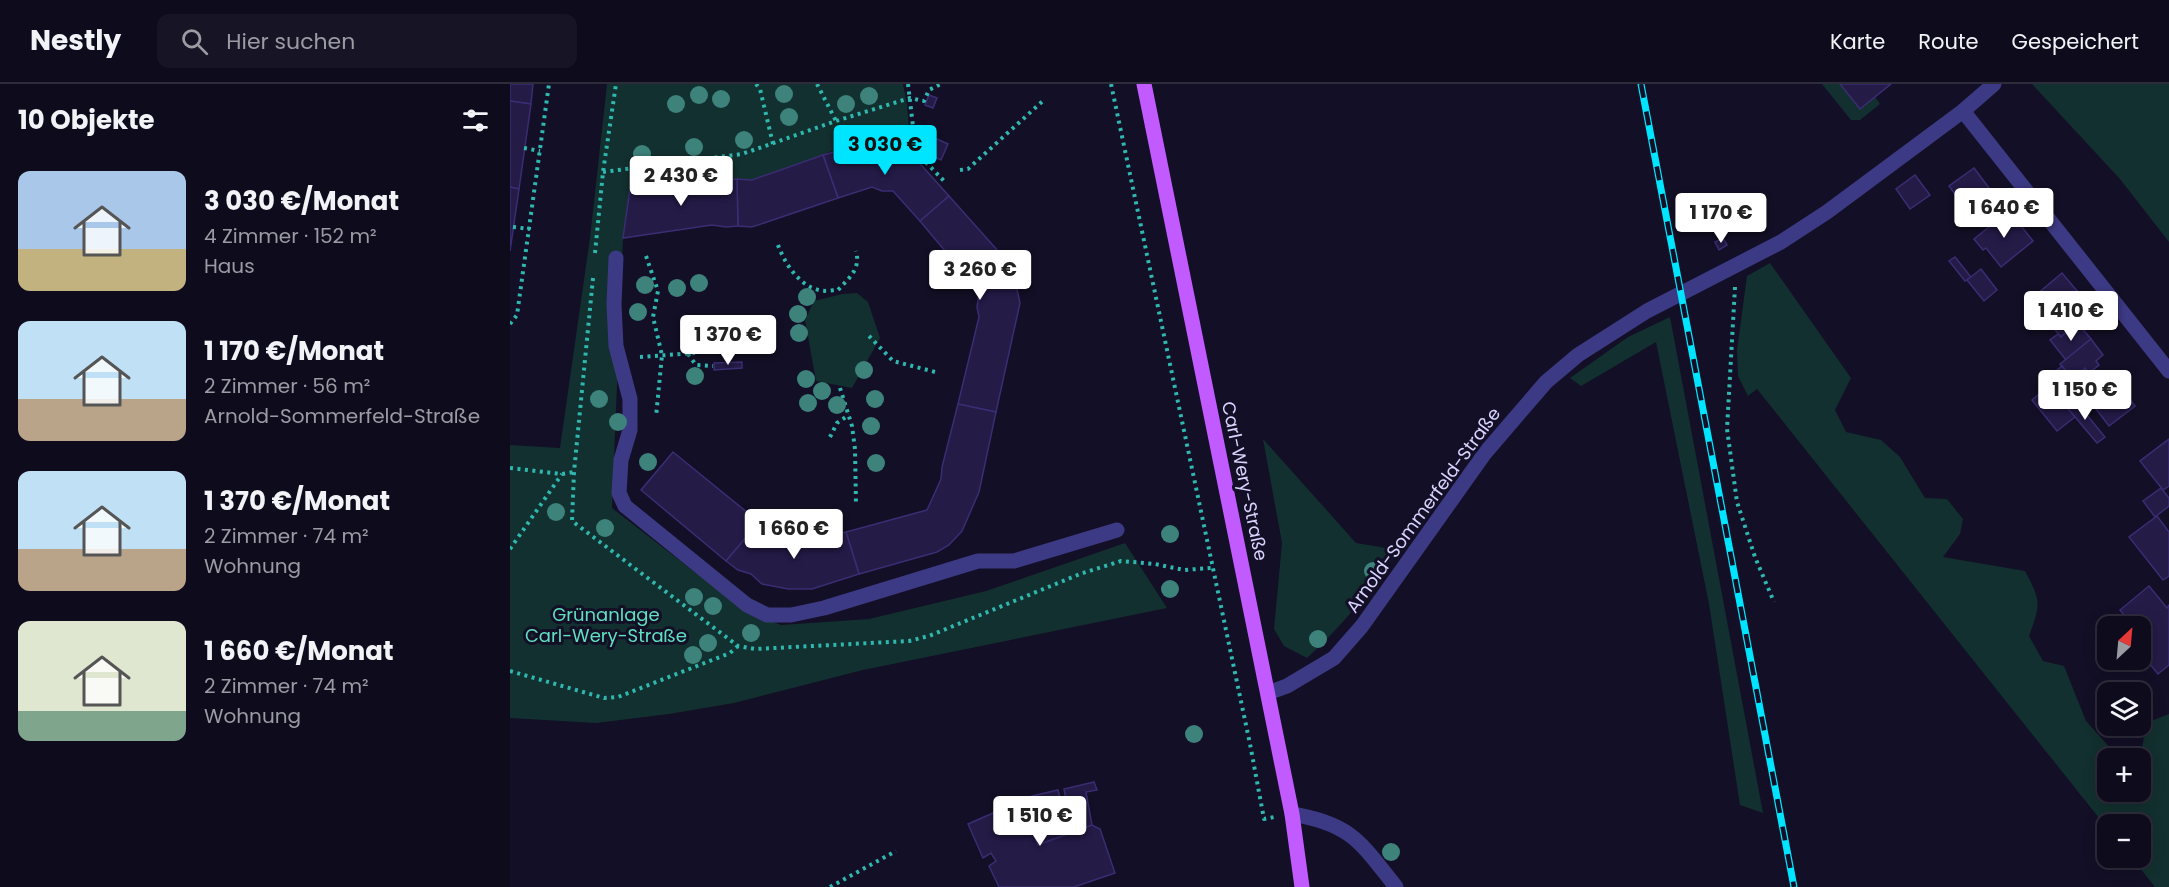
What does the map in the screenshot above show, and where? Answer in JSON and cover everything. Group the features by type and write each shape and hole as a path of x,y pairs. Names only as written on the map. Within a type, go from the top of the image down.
{"main road":[{"name":"Carl-Wery-Straße","path":"1144,84 1292,814 1302,887"}],"street":[{"name":"Arnold-Sommerfeld-Straße","path":"1268,693 1287,686 1334,658 1362,626 1485,453 1546,382 1578,355 1647,311 1781,242 1827,212 1963,111 1994,84"},
{"path":"1963,111 2169,372"},
{"path":"616,258 616,346 630,399 630,430 621,460 619,493 625,506 747,605 768,615 791,615 824,608 978,561 1014,561 1117,530"},
{"path":"1292,814 1336,825 1358,840 1396,887"}],"path":[{"path":"510,324 517,315 549,84"},
{"path":"595,259 603,172 616,84"},
{"path":"756,84 760,89 773,144"},
{"path":"817,84 836,121"},
{"path":"908,84 916,152 946,183"},
{"path":"603,172 742,154 910,98 924,100 929,90 941,84"},
{"path":"1111,84 1264,819"},
{"path":"960,170 968,169 1045,99"},
{"path":"525,148 540,151"},
{"path":"513,226 530,229"},
{"path":"778,245 783,260 803,281 818,290 838,290 855,272 858,260 856,251"},
{"path":"646,256 658,291 653,317 662,356 656,417"},
{"path":"1727,269 1736,289 1727,429 1737,502 1755,558 1774,602"},
{"path":"594,271 574,472 572,521 738,646 755,649 909,641 928,636 1080,574 1121,561 1155,564 1184,570 1212,568"},
{"path":"869,336 894,361 939,372"},
{"path":"640,357 695,353"},
{"path":"688,354 696,365 713,366"},
{"path":"840,388 849,415 855,449 855,505"},
{"path":"830,436 837,423 849,415"},
{"path":"510,468 562,474 574,472"},
{"path":"510,549 562,474"},
{"path":"510,671 604,698 618,697 730,653 738,646"},
{"path":"830,887 896,850"}],"green space":[{"name":"Grünanlage Carl-Wery-Straße","path":"607,84 903,84 911,155 866,140 852,147 835,150 752,180 683,180 630,189 623,238 612,508 745,611 781,625 869,619 986,591 1125,543 1167,608 863,670 734,703 669,714 596,723 510,718 510,445 560,448 590,238"},
{"path":"1822,84 1840,84 1860,109 1875,97 1880,104 1860,120 1851,120"},
{"path":"2032,84 2169,84 2169,242 2120,179"},
{"path":"1770,263 1851,378 1835,410 1846,432 1881,440 1900,457 1925,498 1947,499 1963,519 1960,534 1943,557 2025,571 2038,603 2029,636 2043,661 2064,666 2086,721 2097,736 2110,748 2097,748 2097,802 2151,802 2151,748 2142,748 2144,736 2151,736 2151,721 2169,714 2169,887 2155,887 2140,868 2151,868 2151,814 2097,815 1757,389 1748,396 1738,376 1737,350 1747,276"},
{"path":"857,293 868,302 880,338 852,388 816,381 805,320 814,301"},
{"path":"1670,317 1763,813 1740,805 1709,604 1656,342 1581,386 1570,378 1628,337"},
{"path":"1263,439 1356,543 1398,550 1356,607 1307,658 1284,646 1274,629 1282,543"}],"building":[{"path":"510,84 533,84 531,104 510,101"},
{"path":"1840,84 1891,84 1860,109"},
{"path":"929,95 937,98 933,108 925,105"},
{"path":"510,101 531,104 519,189 510,187"},
{"path":"928,135 948,144 941,160 921,151"},
{"path":"866,140 913,156 949,196 920,221 893,191 882,191 872,187 838,198 823,155 852,147"},
{"path":"823,155 838,198 752,227 738,226 737,179 752,180"},
{"path":"1974,168 2001,204 1975,222 1949,186"},
{"path":"1915,175 1930,195 1910,209 1896,189"},
{"path":"737,179 738,226 712,225 623,238 630,189 683,180 720,181"},
{"path":"510,187 519,189 510,251"},
{"path":"949,196 1007,261 1014,276 1020,303 996,412 958,404 979,317 977,307 979,294 976,284 966,276 920,221"},
{"path":"1751,203 1759,214 1744,223 1737,213"},
{"path":"2009,211 2033,241 2001,267 1986,248 1983,250 1974,239"},
{"path":"1723,238 1727,245 1719,250 1715,242"},
{"path":"1955,257 1971,277 1965,281 1949,261"},
{"path":"1981,269 1997,290 1984,301 1967,280"},
{"path":"2062,273 2093,310 2061,337 2030,300"},
{"path":"2081,327 2091,339 2066,360 2050,340 2058,334 2061,337 2071,328 2074,333"},
{"path":"2091,339 2103,355 2096,361 2099,365 2089,373 2085,368 2073,379 2060,364"},
{"path":"742,362 742,368 714,370 714,363"},
{"path":"2062,366 2082,391 2065,405 2044,380"},
{"path":"2118,372 2130,387 2124,391 2135,406 2109,426 2086,396"},
{"path":"2049,386 2075,417 2057,431 2032,400"},
{"path":"2073,398 2105,437 2097,443 2065,405"},
{"path":"958,404 996,412 979,492 962,531 949,545 937,552 859,574 846,532 927,510 941,479"},
{"path":"2169,439 2169,486 2163,490 2140,461"},
{"path":"673,452 759,522 726,561 641,490"},
{"path":"2161,488 2169,498 2169,506 2155,517 2143,501"},
{"path":"2157,516 2169,532 2169,576 2163,580 2129,537"},
{"path":"759,522 776,538 815,542 827,536 846,532 859,574 812,589 788,589 762,584 751,574 738,570 726,561"},
{"path":"2149,586 2167,608 2169,605 2169,665 2158,674 2151,665 2151,616 2125,616 2120,610"},
{"path":"1094,782 1097,790 1086,792 1092,825 1038,845 1033,833 1069,817 1064,789"},
{"path":"1058,790 1065,818 1033,833 1038,845 1092,825 1100,829 1115,873 1074,887 999,887 989,866 996,861 991,853 983,858 968,824 1032,796"}],"railway":[{"path":"1641,84 1794,887"}]}
